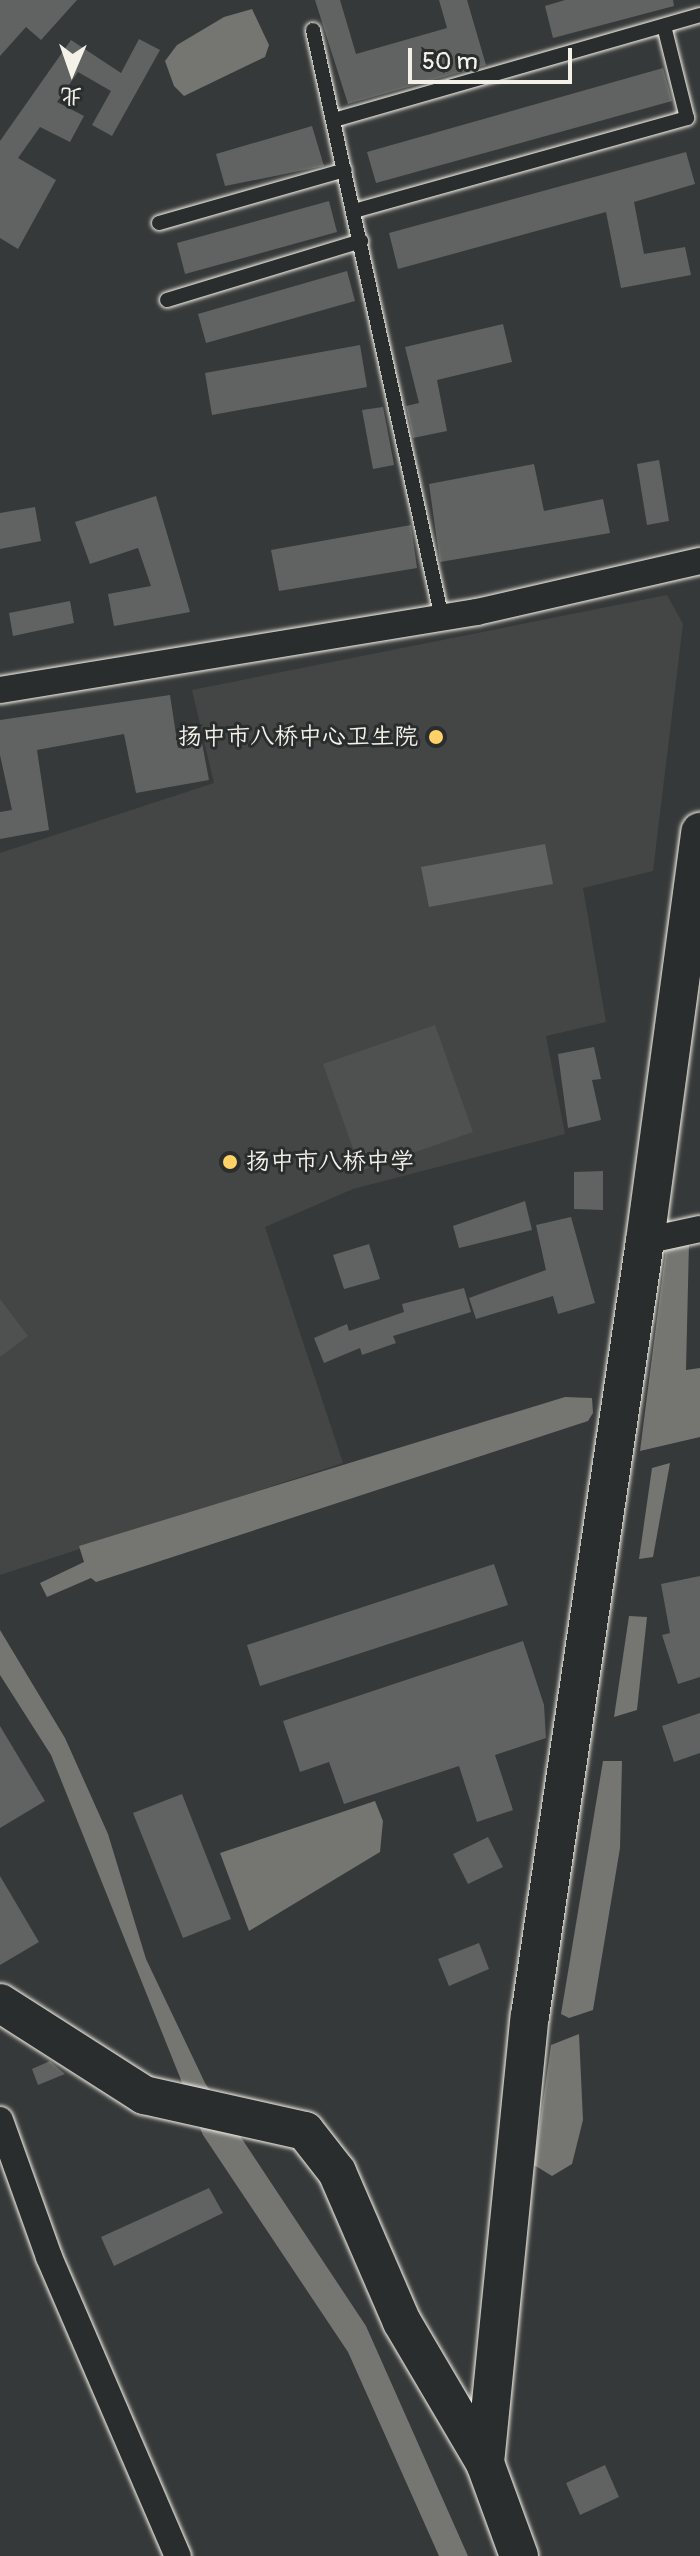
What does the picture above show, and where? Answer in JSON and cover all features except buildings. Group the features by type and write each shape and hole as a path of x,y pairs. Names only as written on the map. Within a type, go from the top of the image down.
{"street":[{"path":"0,690 442,618 700,561"},
{"path":"485,2463 530,2016 645,1241 700,832"},
{"path":"645,1241 700,1229"},
{"path":"0,2003 144,2095 305,2131 337,2172 415,2346 485,2463 519,2556"},
{"path":"0,2120 49,2257 178,2556"}],"lane":[{"path":"334,120 700,15"},
{"path":"354,211 687,118 664,26"},
{"path":"313,30 442,618"},
{"path":"159,223 345,170"},
{"path":"167,300 361,241"}],"shaded area":[{"path":"252,9 269,45 265,57 184,96 174,86 165,61 177,45 224,17"},
{"name":"扬中市八桥中学","path":"667,595 683,624 653,871 583,888 606,1022 546,1036 565,1134 353,1189 265,1227 343,1463 0,1575 0,853 214,783 192,690"},
{"path":"435,1025 473,1132 361,1171 323,1064"},
{"path":"689,1243 686,1370 700,1368 700,1437 640,1451 666,1248"},
{"path":"0,1299 28,1336 0,1357"},
{"path":"565,1397 592,1398 593,1413 588,1421 96,1582 91,1578 47,1597 40,1583 84,1562 79,1546"},
{"path":"670,1463 653,1557 639,1559 652,1468"},
{"path":"629,1616 647,1617 637,1710 614,1717"},
{"path":"0,1630 65,1738 108,1834 146,1959 205,2083 366,2326 468,2556 439,2556 348,2352 203,2135 51,1755 0,1675"},
{"path":"603,1761 622,1761 620,1848 593,2010 569,2018 561,2014"},
{"path":"375,1801 383,1821 380,1852 249,1931 220,1853"},
{"path":"579,2034 583,2120 572,2164 552,2176 534,2165 551,2045"}],"place":[{"name":"扬中市八桥中心卫生院","path":"436,737"},
{"name":"扬中市八桥中学","path":"230,1162"}]}
